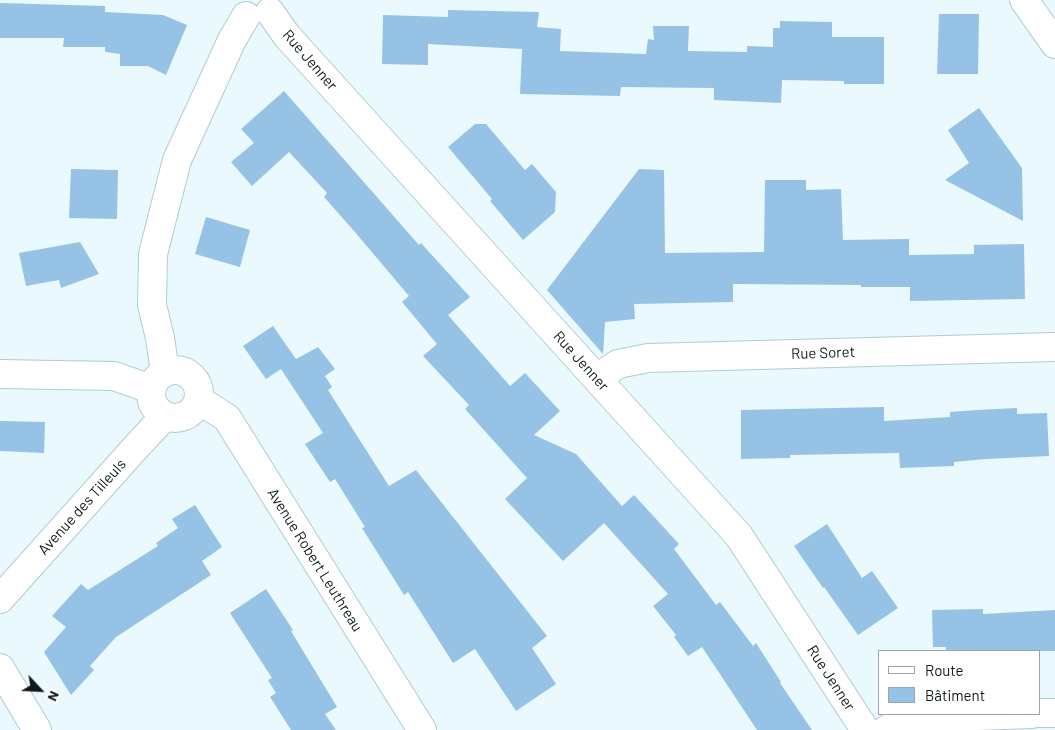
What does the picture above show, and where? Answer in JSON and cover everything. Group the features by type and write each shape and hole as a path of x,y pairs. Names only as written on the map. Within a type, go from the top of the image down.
{"street":[{"path":"1024,0 1055,44"},
{"path":"0,374 114,376 158,380 175,370 186,372 195,379 199,389 199,400 194,409 186,416 175,419 165,416 156,410 152,400 158,380 160,338 152,305 152,254 177,160 232,40 256,7"},
{"name":"Rue Jenner","path":"256,7 287,36 739,536 866,730"},
{"name":"Rue Soret","path":"596,378 618,364 648,358 1055,347"},
{"name":"Avenue Robert Leuthreau","path":"199,400 227,418 422,730"},
{"name":"Avenue des Tilleuls","path":"0,599 165,416"},
{"path":"0,668 38,730"},
{"path":"1040,714 1055,713"},
{"path":"886,730 894,725 920,718 1004,715"}],"building":[{"path":"0,3 105,6 105,12 163,15 187,25 166,75 148,66 120,66 120,54 105,52 105,47 63,47 64,38 0,38"},
{"path":"448,10 539,12 537,27 561,29 560,51 646,54 648,39 654,40 653,26 689,26 688,51 747,52 747,46 773,47 773,28 780,28 780,21 832,22 832,37 884,37 884,84 844,84 844,81 782,80 781,103 714,100 714,88 621,87 620,96 520,94 522,49 428,44 428,65 382,64 383,15 448,17"},
{"path":"939,14 979,14 978,74 937,74"},
{"path":"284,91 419,245 421,243 470,297 448,315 510,386 525,373 560,411 534,435 576,454 622,506 634,495 679,544 674,549 716,605 720,602 753,646 756,643 812,730 757,730 702,647 688,656 674,637 676,635 653,606 668,594 604,523 563,561 505,499 527,478 465,409 469,405 423,356 437,344 402,302 409,296 324,197 327,193 289,152 252,186 231,162 254,143 241,129"},
{"path":"979,108 1022,168 1023,221 945,180 969,163 948,130"},
{"path":"475,124 486,124 525,170 532,164 556,192 555,212 523,240 490,201 492,199 448,147"},
{"path":"71,169 118,170 117,219 69,218"},
{"path":"639,169 664,170 665,253 764,252 765,180 806,180 806,190 841,189 843,240 909,239 909,255 974,254 974,245 1024,244 1025,299 910,301 910,287 733,284 733,302 634,304 635,319 605,322 603,354 547,290"},
{"path":"206,217 250,230 240,267 195,254"},
{"path":"80,242 99,274 61,288 59,280 26,286 19,253"},
{"path":"273,326 296,359 318,347 335,369 325,376 332,387 328,390 389,486 416,470 547,636 532,648 556,684 516,711 475,649 453,663 408,592 404,595 362,528 365,527 335,479 330,482 305,444 323,433 281,369 266,379 243,346"},
{"path":"884,407 884,421 950,417 950,412 1017,408 1017,414 1047,413 1049,456 954,462 954,466 900,468 899,453 790,455 790,458 741,459 741,410"},
{"path":"0,421 45,422 44,453 0,451"},
{"path":"195,505 222,547 202,561 211,575 116,637 90,666 94,670 71,695 44,652 66,627 52,616 81,584 88,590 158,546 156,543 178,528 172,519"},
{"path":"827,524 862,578 872,571 898,608 858,635 794,546"},
{"path":"266,589 293,630 291,631 337,707 325,714 336,730 291,730 270,697 276,693 268,680 272,678 230,613"},
{"path":"983,609 983,614 1055,610 1055,651 946,650 946,647 933,647 932,610"}]}
